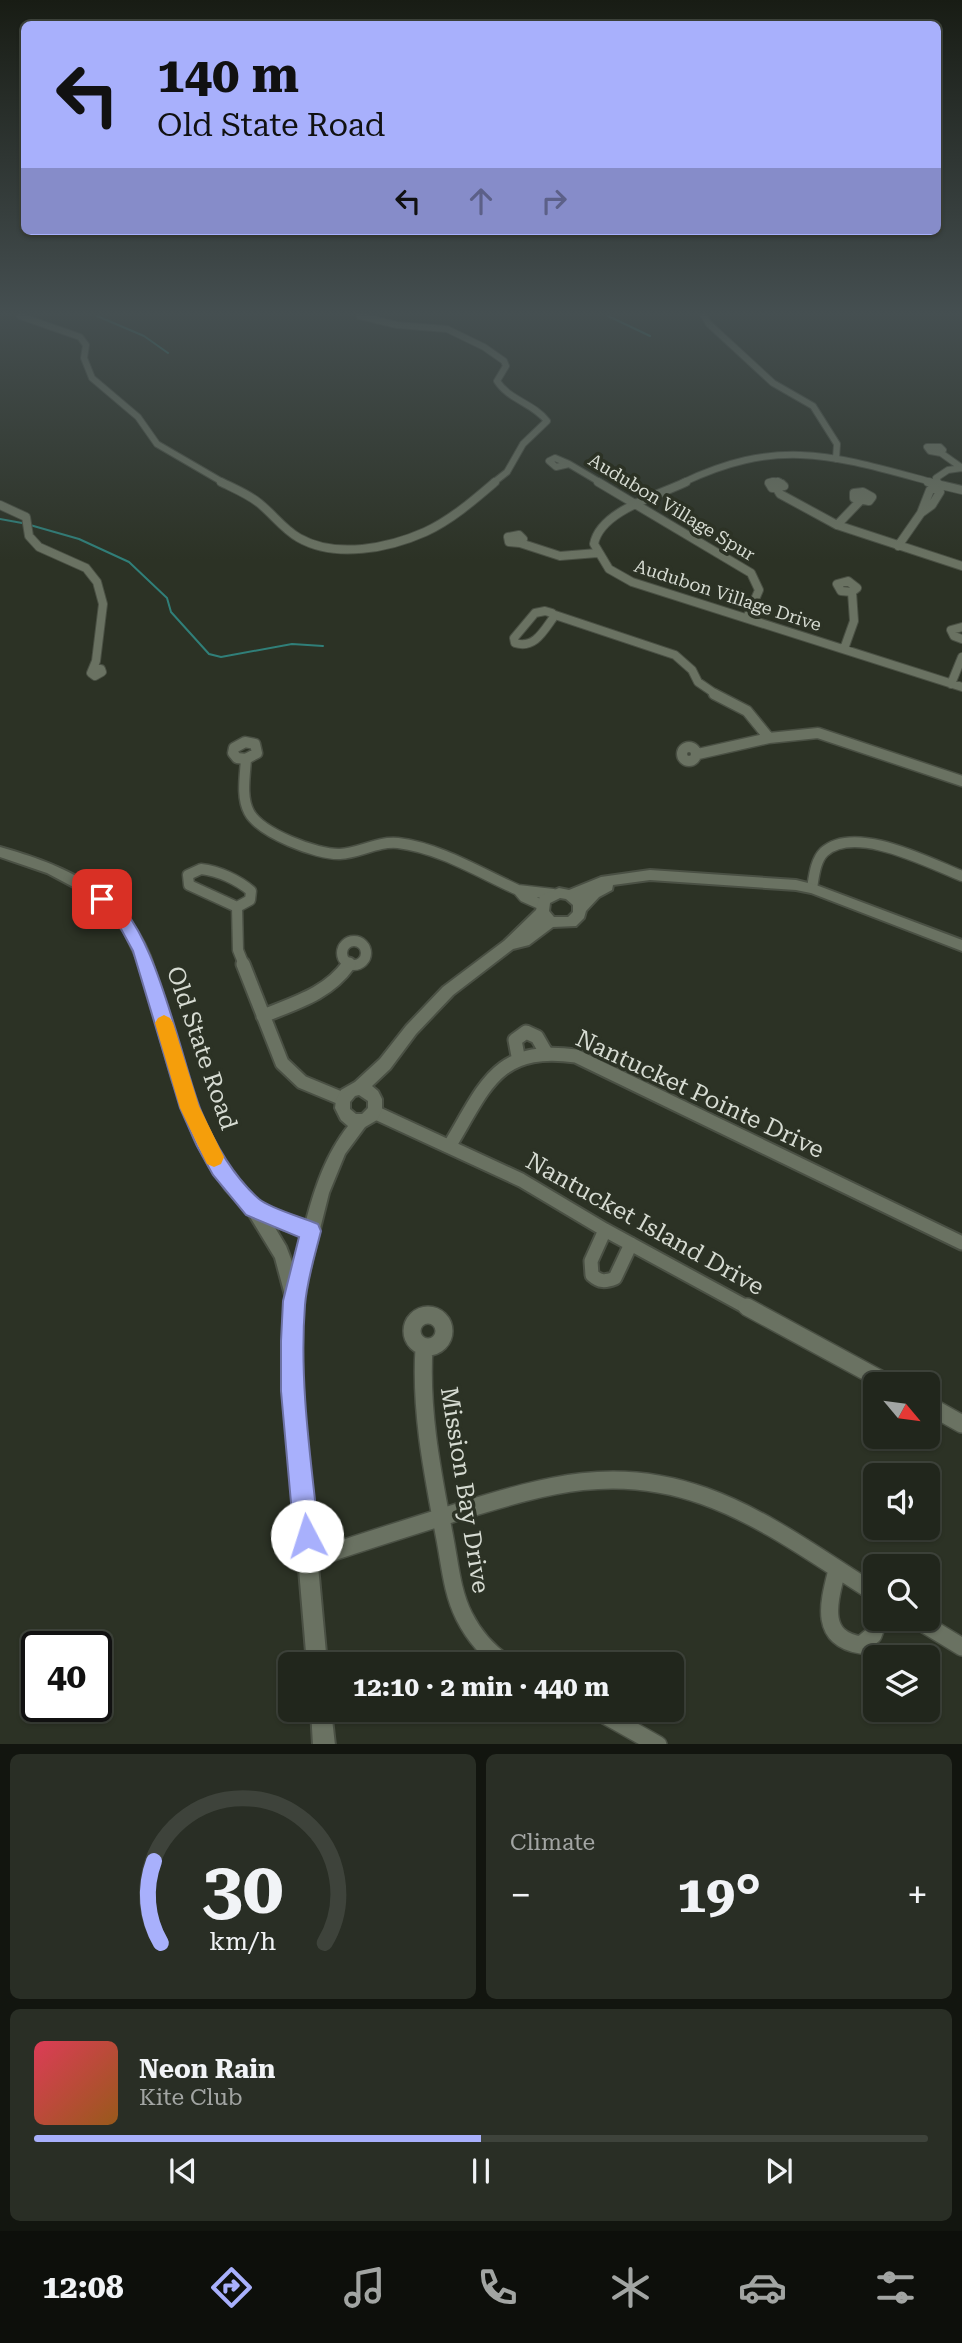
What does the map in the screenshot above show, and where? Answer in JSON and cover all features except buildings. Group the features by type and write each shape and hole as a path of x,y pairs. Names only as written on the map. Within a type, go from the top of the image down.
{"street":[{"path":"114,397 138,417 153,442 258,502 285,529 302,540 329,548 361,549 425,532 460,511 504,474 523,444 547,421 538,410 512,397"},
{"path":"798,397 813,406 837,444 836,459"},
{"path":"941,453 961,469"},
{"path":"520,543 551,555 597,553 594,538 601,525 636,505 738,460 773,454 836,459 937,486 962,488"},
{"name":"Audubon Village Spur","path":"569,464 755,577 760,591 747,618"},
{"path":"937,486 961,469"},
{"path":"961,469 957,478 962,488"},
{"path":"898,546 922,513 932,505 940,492 937,486"},
{"path":"777,489 780,494 811,513 837,525 962,566"},
{"path":"837,525 860,501"},
{"path":"0,505 26,517 25,529 34,545 88,569 98,579 104,617 95,669"},
{"name":"Audubon Village Drive","path":"597,553 609,569 632,582 962,687"},
{"path":"844,649 852,633 852,592"},
{"path":"552,614 552,619 533,644 523,646 515,643 514,638 535,613 542,611 552,614 675,655 692,670 698,682 707,690 747,711 769,738"},
{"path":"962,628 951,629 951,634 962,639"},
{"path":"951,684 962,657"},
{"path":"698,754 800,733 828,735 962,781"},
{"path":"246,759 245,806 254,821 316,852 343,854 386,842 414,846 518,891 553,894 570,895 601,882 650,876 785,883 812,888 962,946"},
{"path":"812,888 817,864 825,851 839,844 858,842 878,846 962,876"},
{"name":"Old State Road","path":"0,852 30,860 64,875 102,899 125,922 141,950 190,1108 220,1168 253,1208 310,1231"},
{"path":"204,868 246,887 251,891 251,898 237,907 190,885 187,882 188,875 204,868"},
{"path":"518,891 545,913 571,922 577,919 581,908 595,894 613,882"},
{"path":"316,1652 293,1391 294,1301 321,1193 339,1149 344,1107 351,1091 358,1089 385,1064 411,1030 448,991 509,945 524,941 545,913 544,900 553,894"},
{"path":"570,895 581,908"},
{"path":"237,907 239,950 263,1016 288,1073 344,1107 351,1120 370,1110"},
{"path":"263,1016 315,995 334,983 349,964"},
{"path":"450,1145 492,1079 504,1065 518,1056 515,1040 523,1032 537,1037 545,1051"},
{"name":"Nantucket Pointe Drive","path":"518,1056 545,1051 576,1056 962,1243"},
{"path":"339,1149 370,1110 385,1064"},
{"path":"358,1089 372,1093 370,1110"},
{"name":"Nantucket Island Drive","path":"370,1110 521,1180 605,1230 867,1372"},
{"path":"253,1208 256,1217 277,1243 287,1267 294,1301"},
{"path":"605,1230 589,1265 597,1280 606,1282 615,1278 631,1244"},
{"name":"Mission Bay Drive","path":"424,1348 422,1372 426,1430 460,1609 493,1652"},
{"path":"940,1412 962,1424"},
{"path":"309,1560 441,1517 568,1482 596,1480 650,1483 703,1496 740,1511 863,1586"},
{"path":"837,1570 828,1611 834,1631 844,1641 861,1645 874,1631"},
{"path":"936,1631 962,1647"},
{"path":"322,1722 324,1744"},
{"path":"617,1722 656,1744"}],"waterway":[{"path":"0,519 22,523"},
{"path":"30,525 79,539 129,562 167,598 171,612 209,654 221,657 292,644 323,646"}],"slow traffic":[{"path":"164,1023 190,1108 214,1157"}],"route":[{"path":"102,899 125,922 141,950 190,1108 220,1168 253,1208 310,1231 294,1301 292,1341 293,1391 307,1536"}]}
